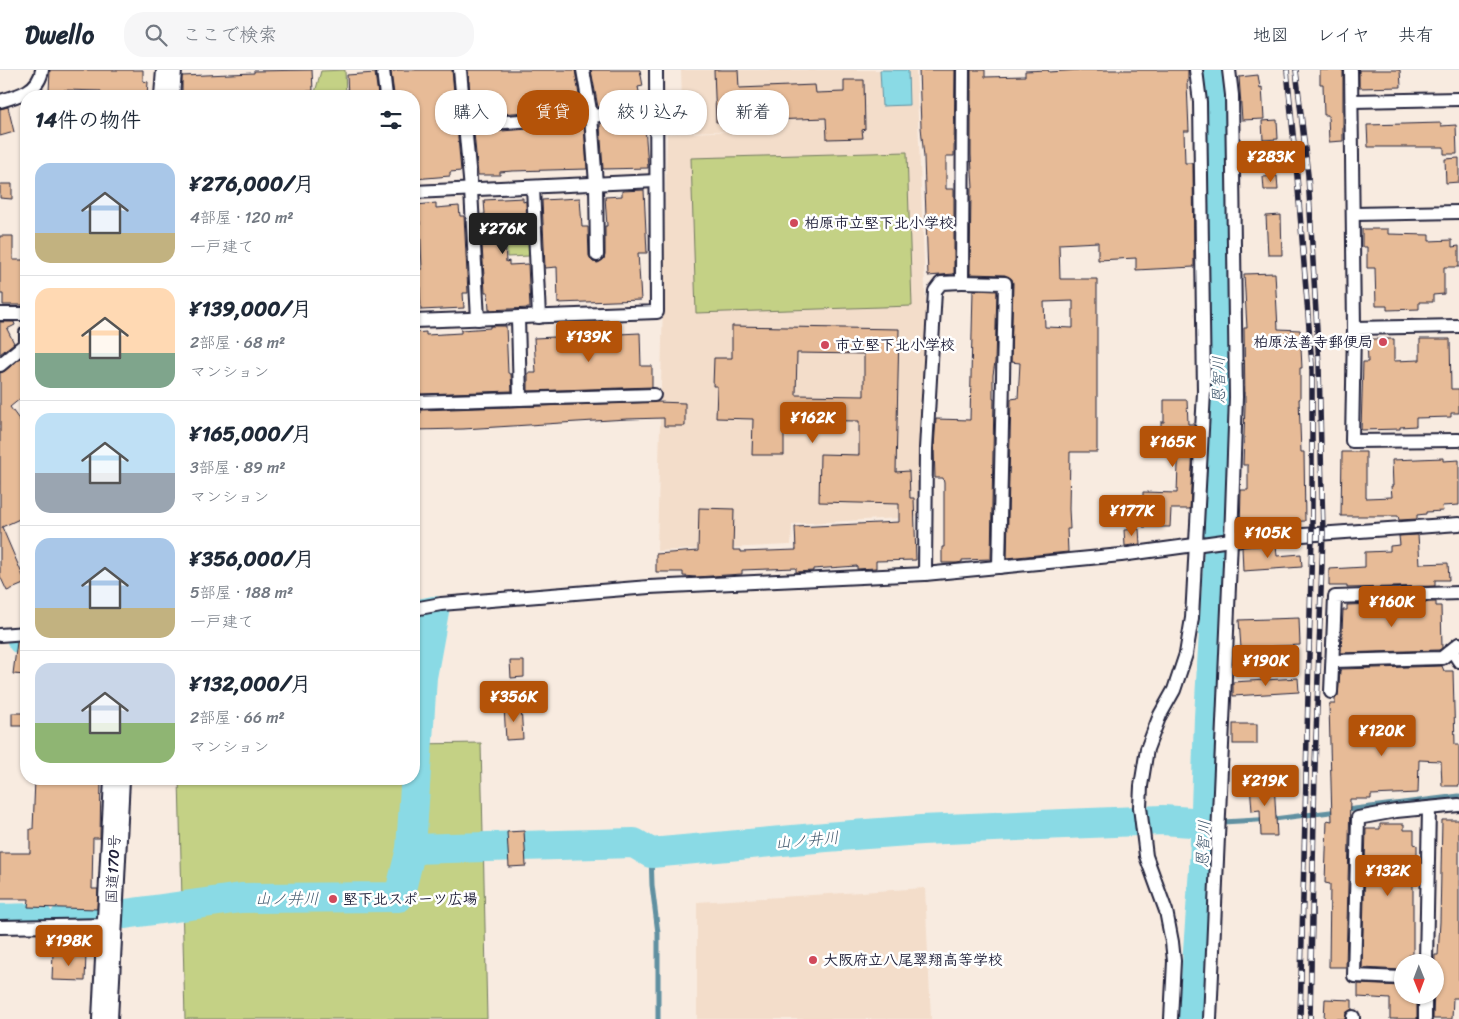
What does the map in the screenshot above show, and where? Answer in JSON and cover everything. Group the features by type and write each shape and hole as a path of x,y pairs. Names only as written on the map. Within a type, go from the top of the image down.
{"highway":[{"path":"167,90 169,70"},
{"name":"国道170号","path":"106,1019 117,785"}],"street":[{"path":"29,90 32,88 42,70"},
{"path":"384,70 386,90"},
{"path":"460,70 462,90"},
{"path":"583,70 591,116 596,184 597,255"},
{"path":"656,70 656,90"},
{"path":"962,70 962,282"},
{"path":"1171,1019 1174,961 1170,926 1146,856 1140,800 1147,749 1160,715 1174,690 1186,654 1190,636 1192,604 1200,545 1204,383 1200,102 1196,70"},
{"path":"1210,1019 1236,397 1232,95 1229,70"},
{"path":"1351,70 1354,214 1352,441 1459,440"},
{"path":"0,101 20,95"},
{"path":"1352,101 1459,99"},
{"path":"507,122 599,115"},
{"path":"466,135 478,319"},
{"path":"420,321 657,312 656,135"},
{"path":"420,192 656,181"},
{"path":"533,187 540,317"},
{"path":"1354,214 1459,212"},
{"path":"925,574 926,449 935,290 941,283 1005,283 999,567"},
{"path":"0,314 20,314"},
{"path":"518,317 520,399"},
{"path":"1354,328 1459,326"},
{"path":"0,365 20,348"},
{"path":"420,402 654,395"},
{"path":"420,608 440,604 649,586 925,574 1121,555 1230,540 1459,524"},
{"path":"1331,692 1334,597 1459,593"},
{"path":"0,635 20,633"},
{"path":"1333,661 1442,658 1457,651"},
{"path":"1394,978 1354,976 1358,818 1396,811 1459,805"},
{"path":"1426,954 1429,808"},
{"path":"0,926 110,925"},
{"path":"1425,1004 1425,1019"}],"shaded area":[{"name":"柏原市立堅下北小学校","path":"681,70 916,70 926,311 917,517 792,524 791,545 657,551 667,135 707,135 707,132 717,132 717,135 789,135 789,90 717,90 717,131 707,131 707,90 682,90"},
{"name":"大阪府立八尾翠翔高等学校","path":"925,888 931,1019 697,1019 697,902"}],"green space":[{"path":"345,70 346,90 316,90 321,71"},
{"path":"907,152 912,306 696,313 691,158"},
{"path":"528,230 529,256 507,257 506,231"},
{"name":"堅下北スポーツ広場","path":"481,743 487,1019 185,1019 179,785 420,785 420,744"}],"water":[{"path":"880,70 908,70 909,105 882,106"}],"building":[{"path":"50,70 143,70 143,81 148,82 147,90 49,90"},
{"path":"312,70 313,90 182,90 182,76 254,73 254,71"},
{"path":"398,70 452,70 454,90 435,90 435,135 458,135 461,171 450,172 450,176 420,178 420,90 393,90 391,72"},
{"path":"468,70 575,70 578,90 517,90 517,113 507,113 507,90 470,90"},
{"path":"591,70 640,70 643,86 638,87 639,90 599,90 598,107"},
{"path":"714,70 738,70 739,88 815,85 816,93 844,92 844,80 864,80 865,129 862,130 863,138 827,139 826,118 789,119 789,90 717,90 716,122"},
{"path":"919,70 955,70 954,156 946,156 946,189 954,189 954,274 928,276"},
{"path":"971,70 985,70 985,77 1025,76 1025,71 1048,70 1049,72 1080,70 1188,70 1189,131 1184,131 1185,163 1193,163 1194,267 1136,270 1136,258 1098,260 1098,242 1059,244 1060,279 1097,279 1097,452 1070,452 1070,529 1067,529 1068,552 1007,558 1011,399 1018,398 1020,363 1011,362 1013,283 1012,279 1005,275 970,274 971,188 973,188","holes":["1073,301 1073,328 1045,327 1044,302"]},
{"path":"1320,70 1343,70 1343,141 1329,142 1328,115 1324,115 1323,84 1320,84"},
{"path":"1359,70 1400,70 1401,87 1359,88"},
{"path":"375,73 377,90 348,90 347,75"},
{"path":"1258,75 1260,88 1262,87 1264,119 1242,120 1239,77"},
{"path":"8,107 14,132 0,136 0,109"},
{"path":"1277,120 1278,139 1263,140 1262,121"},
{"path":"1441,123 1441,126 1456,125 1457,154 1444,154 1444,147 1368,147 1367,125"},
{"path":"517,130 517,135 585,135 587,169 512,171 500,172 500,175 478,175 474,135 507,135 507,131"},
{"path":"601,135 646,135 648,168 603,169"},
{"path":"1459,158 1459,182 1446,183 1445,159"},
{"path":"1277,176 1278,190 1264,190 1263,177"},
{"path":"0,184 12,184 12,199 0,198"},
{"path":"644,190 647,253 638,253 641,300 558,303 557,267 545,268 542,200 580,198 582,227 588,227 589,256 593,262 598,263 604,259 605,255 605,226 607,226 605,197 622,196 622,191"},
{"path":"523,198 523,202 526,201 527,226 504,228 506,262 509,261 509,265 528,264 530,308 489,310 488,292 485,292 480,215 485,214 484,200"},
{"path":"436,203 436,208 459,206 460,216 464,216 468,293 463,293 464,308 421,310 420,205"},
{"path":"1281,215 1282,255 1268,255 1266,216"},
{"path":"1362,229 1388,229 1388,234 1429,235 1429,241 1452,240 1452,247 1459,246 1459,267 1444,267 1444,294 1433,295 1433,302 1419,302 1419,309 1387,310 1387,306 1376,306 1375,268 1367,268 1367,247 1362,247"},
{"path":"0,236 13,236 13,260 20,260 20,305 3,305 3,294 0,294"},
{"path":"1275,273 1278,329 1300,330 1302,368 1300,368 1299,399 1301,452 1304,452 1305,521 1282,522 1282,528 1242,531 1240,530 1241,490 1248,490 1248,465 1243,465 1245,405 1244,328 1247,328 1244,274"},
{"path":"973,290 997,291 993,375 991,559 942,563 942,547 944,547 944,483 943,478 935,478 934,447 936,419 970,420"},
{"path":"0,322 14,322 15,325 7,329 14,343 0,354"},
{"path":"490,326 506,326 508,373 511,374 512,391 420,394 420,332 426,332 426,335 461,333 461,330 490,328"},
{"path":"732,326 899,329 896,472 909,471 910,498 914,498 916,560 876,561 876,568 857,569 857,566 796,572 796,568 742,570 742,574 696,577 683,576 683,572 656,572 656,554 698,551 699,508 734,509 733,550 741,550 741,552 796,550 795,527 899,522 899,504 819,502 820,454 859,455 859,421 784,420 784,455 752,455 753,419 716,418 717,386 713,386 714,358 732,358","holes":["797,353 864,354 864,396 796,395"]},
{"path":"640,333 641,366 652,366 652,387 528,391 528,373 536,373 534,338"},
{"path":"1367,339 1394,339 1394,361 1420,360 1420,339 1450,339 1451,389 1459,389 1459,413 1451,413 1451,417 1416,418 1416,426 1400,427 1400,429 1361,430 1363,362 1368,362"},
{"path":"20,358 20,399 10,407 20,421 20,519 2,527 20,569 20,586 7,591 0,576 0,373"},
{"path":"1164,400 1187,400 1188,424 1194,424 1190,509 1171,509 1170,527 1143,527 1143,492 1177,493 1179,437 1161,437 1161,422 1164,422"},
{"path":"657,402 685,403 685,426 664,426 664,418 420,430 421,410"},
{"path":"1342,452 1366,452 1366,498 1392,497 1392,460 1443,458 1443,461 1459,460 1459,505 1442,506 1443,511 1426,512 1426,514 1417,515 1417,519 1399,520 1398,516 1341,516"},
{"path":"1139,529 1140,544 1125,546 1124,530"},
{"path":"1418,535 1420,564 1448,563 1449,580 1435,580 1435,586 1347,588 1347,586 1329,586 1329,569 1365,567 1365,552 1390,551 1390,546 1400,545 1399,536"},
{"path":"1276,545 1277,556 1301,554 1302,567 1243,571 1242,547"},
{"path":"1436,602 1436,606 1441,606 1442,648 1439,650 1341,653 1343,610 1347,610 1347,605"},
{"path":"1299,618 1300,645 1241,648 1239,620"},
{"path":"17,642 20,642 20,675 13,674"},
{"path":"510,661 524,661 524,677 511,678"},
{"path":"1442,666 1444,671 1453,671 1455,745 1459,745 1459,786 1442,786 1441,761 1419,760 1418,793 1371,795 1371,799 1350,799 1346,967 1329,967 1330,884 1325,883 1327,820 1332,821 1329,704 1335,704 1335,699 1338,696 1340,671 1341,669"},
{"path":"1298,678 1299,692 1233,696 1233,682"},
{"path":"521,706 523,739 506,740 504,707"},
{"path":"12,713 20,713 20,726 12,726"},
{"path":"1233,724 1257,724 1257,744 1233,744"},
{"path":"1274,782 1277,836 1261,836 1260,810 1252,811 1250,784"},
{"path":"35,785 101,785 100,838 93,838 92,889 98,889 97,909 28,907 29,899 0,899 0,853 30,853 30,829 33,829"},
{"path":"1442,820 1459,820 1459,998 1453,998 1452,1019 1433,1019 1433,1004 1444,1004 1444,954 1438,954"},
{"path":"1380,824 1404,824 1404,830 1414,830 1414,844 1417,845 1417,857 1413,857 1413,954 1394,954 1394,970 1362,968 1366,829 1380,829"},
{"path":"524,831 526,866 509,867 507,832"},
{"path":"53,952 86,954 85,981 52,980"},
{"path":"1358,984 1394,986 1394,1004 1417,1004 1417,1019 1390,1019 1390,999 1358,997"},
{"path":"1325,999 1352,1000 1352,1009 1346,1013 1345,1019 1324,1019"}],"waterway":[{"name":"恩智川","path":"1193,1019 1204,869 1209,717 1219,547 1217,238 1213,90 1210,70"},
{"name":"山ノ井川","path":"420,614 434,611 422,677 420,708"},
{"name":"山ノ井川","path":"125,914 241,898 399,897 411,849 415,785"},
{"path":"1206,823 1274,819 1459,796"},
{"name":"山ノ井川","path":"411,849 634,843 651,853 921,830 1163,820 1206,823"},
{"path":"651,853 652,885 658,933 658,1019"},
{"name":"山ノ井川","path":"65,918 100,917"},
{"name":"山ノ井川","path":"0,919 38,918"}],"railway":[{"path":"1287,70 1312,365 1312,534 1300,1019"},
{"path":"1296,70 1308,175 1319,365 1323,533 1315,766 1310,1019"}],"place":[{"name":"柏原市立堅下北小学校","path":"794,223"},
{"name":"柏原法善寺郵便局","path":"1383,342"},
{"name":"市立堅下北小学校","path":"825,345"},
{"name":"堅下北スポーツ広場","path":"333,899"},
{"name":"大阪府立八尾翠翔高等学校","path":"813,960"}]}
